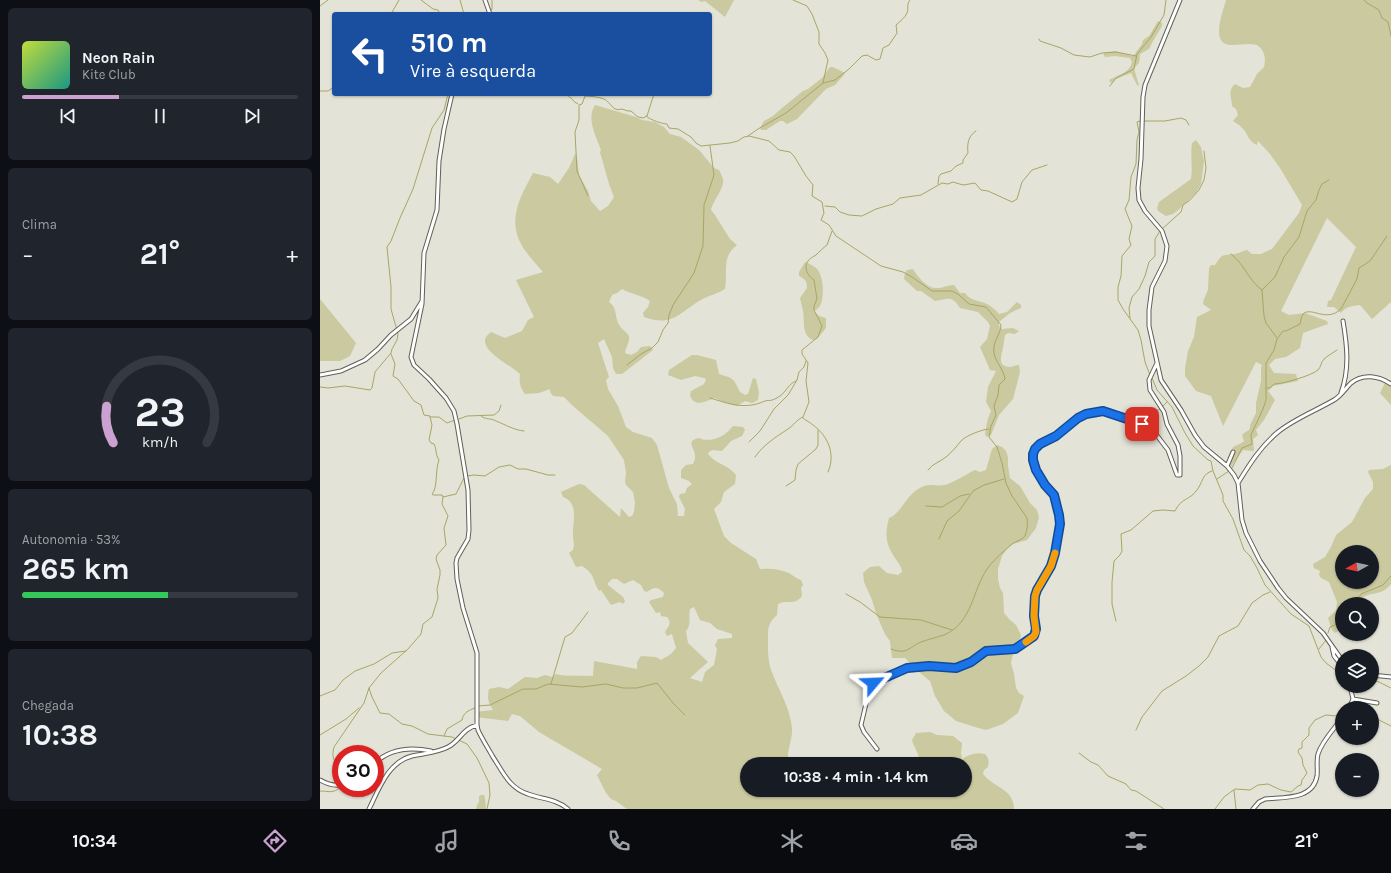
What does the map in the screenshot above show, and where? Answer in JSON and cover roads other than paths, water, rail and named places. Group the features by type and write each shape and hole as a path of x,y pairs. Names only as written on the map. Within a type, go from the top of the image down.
{"street":[{"path":"485,0 489,12"},
{"path":"1180,0 1146,81 1143,97 1138,188 1139,200 1145,211 1162,231 1167,246 1165,261 1152,287 1148,310 1149,326 1159,374 1163,385 1181,410 1195,435 1210,453 1227,466 1234,475 1238,483 1242,520 1246,533 1260,561 1286,598 1324,633 1335,650"},
{"path":"452,96 439,161 437,210 424,253 423,300 411,357 414,365 429,378 446,398 454,411 468,490 469,535 456,563 458,591 477,653 476,725 480,735 508,782 516,789 526,794 557,802 568,809"},
{"path":"320,375 341,371 373,354 391,335 411,318 423,300"},
{"path":"1340,396 1346,377 1348,359 1342,321"},
{"path":"877,749 864,732 861,724 869,691 873,683 907,668 929,666 956,668 971,662 986,651 1015,649 1034,636 1036,629 1034,616 1035,596 1051,566 1060,524 1054,495 1040,478 1033,460 1033,454 1037,446 1056,436 1078,418 1086,414 1103,411 1142,424 1152,429 1164,443 1177,475 1180,475 1180,456 1178,445 1167,424 1164,412 1151,394 1149,387 1150,378 1157,363"},
{"path":"1238,483 1255,457 1275,434 1340,396 1350,384 1362,378 1373,376 1384,379 1391,384"},
{"path":"1227,466 1233,452"},
{"path":"1332,646 1335,657"},
{"path":"1379,676 1391,677"},
{"path":"1352,693 1353,699 1365,701"},
{"path":"368,809 378,788 399,761 411,756 451,746 468,728 476,725"},
{"path":"1253,809 1259,802 1265,799 1300,796 1306,793 1311,788 1317,777 1317,760 1319,752 1335,728"},
{"path":"384,756 398,751 412,749 432,751"},
{"path":"320,780 332,785"}],"waterway":[{"path":"320,6 328,0"},
{"path":"392,12 399,0"},
{"path":"421,0 439,12"},
{"path":"460,0 463,12"},
{"path":"490,12 492,9 492,0"},
{"path":"793,0 807,6 819,32 819,44 828,60 823,83"},
{"path":"748,136 786,113 823,83 835,80 862,56 867,55 876,60 880,59 883,48 889,45 897,33 896,25 906,15 910,0"},
{"path":"1110,86 1116,78 1134,69 1137,54 1151,37 1164,15 1166,0"},
{"path":"1364,0 1379,10 1382,18 1388,22 1391,36"},
{"path":"1039,39 1040,41 1061,48 1074,55 1090,57 1102,53 1116,52 1136,56"},
{"path":"320,91 328,91 332,88"},
{"path":"320,387 328,388 345,386 370,390 372,388 375,372 391,353 397,340 398,334 391,309 391,287 387,247 413,189 432,128 444,110 448,96"},
{"path":"568,96 578,104"},
{"path":"588,196 577,171 575,132 579,120 579,105 582,104 585,96 604,99 614,108 631,111 638,117 644,118 646,116"},
{"path":"647,116 653,96"},
{"path":"646,116 656,122 667,124 669,128 678,129 691,137 701,146 730,143 749,136 769,141 779,150 790,152 813,185 812,196 822,202 824,213 821,220 829,225 836,236 881,266 903,272 932,291 952,291 958,294 969,304 986,307 1001,325 1000,332 994,345 994,353 1005,379 999,385 998,395 994,406 996,415 991,426 989,437 997,447 1006,483 1012,496 1027,518 1026,534 1022,539 1009,546 984,573 969,610 958,626 947,634 921,642 907,650 896,651 891,649"},
{"path":"1144,121 1165,121 1181,118 1186,120 1189,125"},
{"path":"1140,121 1137,122 1139,132 1137,140 1136,164 1131,177 1129,200 1125,209 1132,226 1129,239 1131,245 1122,256 1118,300 1138,330 1145,362 1150,375"},
{"path":"938,184 939,176 941,174 951,171 956,166 963,163 963,160 968,153 968,143 970,138 976,131"},
{"path":"627,365 641,354 652,348 658,342 668,323 673,305 694,273 703,246 704,205 714,175 710,146"},
{"path":"1162,229 1181,212 1183,205 1199,190 1204,180 1206,168 1204,151"},
{"path":"825,206 835,207 840,212 849,215 862,216 876,209 893,204 900,198 921,195 942,183 948,184 953,182 963,185 975,183 981,190 988,191 1012,202 1017,199 1022,182 1032,170 1047,165"},
{"path":"1262,290 1275,277 1284,257 1299,237 1307,211 1316,200 1322,184 1329,180"},
{"path":"803,417 809,402 806,381 808,363 802,354 802,350 818,337 822,326 814,310 817,299 814,280 808,274 806,266 809,260 827,245 832,231"},
{"path":"1130,318 1129,308 1132,297 1139,289 1149,262 1155,256 1155,239 1160,231"},
{"path":"1232,468 1242,448 1252,444 1251,435 1266,400 1266,363 1274,350 1277,339 1283,331 1300,324 1302,315 1306,312 1330,315 1341,309 1357,279 1359,268 1370,261 1387,236"},
{"path":"1231,254 1240,263 1253,282 1262,290 1266,323 1277,338"},
{"path":"1266,388 1270,388 1274,384 1283,383 1309,375 1318,370 1324,359 1337,350"},
{"path":"391,354 395,364 393,376 398,379 414,401 421,405 424,415 439,417 447,423 455,420"},
{"path":"749,442 760,431 774,409 788,395 806,361"},
{"path":"1152,378 1157,390 1172,407 1193,446 1211,461 1213,471 1223,495 1223,501 1233,519 1244,550 1250,556 1265,585 1291,614 1309,626 1321,657 1335,670"},
{"path":"710,398 744,406 758,404 780,396 791,384 796,381"},
{"path":"1162,407 1167,402"},
{"path":"459,419 467,416 494,415 499,411 501,405"},
{"path":"1127,416 1136,414 1146,415 1155,413 1160,409"},
{"path":"481,416 524,431"},
{"path":"430,417 432,425 429,440 434,444 439,460 435,487 432,494 442,495 443,497 456,494 464,478"},
{"path":"755,457 774,438 803,417"},
{"path":"803,418 823,434 829,446 831,459 828,472"},
{"path":"928,470 944,459 963,439 974,433 989,429"},
{"path":"786,486 795,480 798,464 816,449 818,445 818,430"},
{"path":"467,476 485,476 499,467 510,465 518,469 526,469 548,475 555,475"},
{"path":"1116,621 1112,604 1112,582 1114,561 1122,551 1121,534 1131,530 1153,511 1175,511 1177,507 1199,487 1204,476 1212,471"},
{"path":"1217,479 1229,471"},
{"path":"939,539 947,521 959,511 973,491 984,485 1004,479"},
{"path":"926,506 942,507 960,496 969,494"},
{"path":"335,745 364,703 369,688 381,673 408,649 421,634 423,624 432,617 438,598 437,589 440,575 440,570 436,559 437,555 446,545 444,528 448,516 442,504 443,497"},
{"path":"1359,597 1361,594 1383,585 1391,576"},
{"path":"1136,730 1142,717 1162,691 1199,666 1208,657 1219,636 1238,626 1252,603 1270,592"},
{"path":"846,594 860,602 880,617 921,620 952,630"},
{"path":"551,684 565,637 572,633 588,612"},
{"path":"1328,633 1330,627 1335,625"},
{"path":"1319,649 1326,640"},
{"path":"320,696 335,690 343,680 355,671 374,664 392,653 406,651"},
{"path":"1379,682 1391,688"},
{"path":"478,706 490,705 523,689 536,689 548,684 582,687 606,684 623,688 637,688 657,683 685,715"},
{"path":"369,688 380,713 389,714 402,724 412,726 428,734 452,737 467,744 477,758 489,783 490,795 487,809"},
{"path":"320,735 346,719 359,708"},
{"path":"444,736 447,729 462,720 467,712 475,708"},
{"path":"1215,809 1224,797 1235,789 1250,790 1258,785 1268,784 1281,790 1291,792 1301,785 1302,780 1307,773 1303,765 1302,758 1298,752 1299,749 1302,748 1302,742 1309,735 1309,728 1315,720 1326,715 1335,716"},
{"path":"1379,720 1391,726"},
{"path":"1079,753 1091,762 1098,765 1108,776 1126,784 1131,790 1136,791 1164,809"},
{"path":"1234,790 1236,809"},
{"path":"320,791 332,792"}]}
